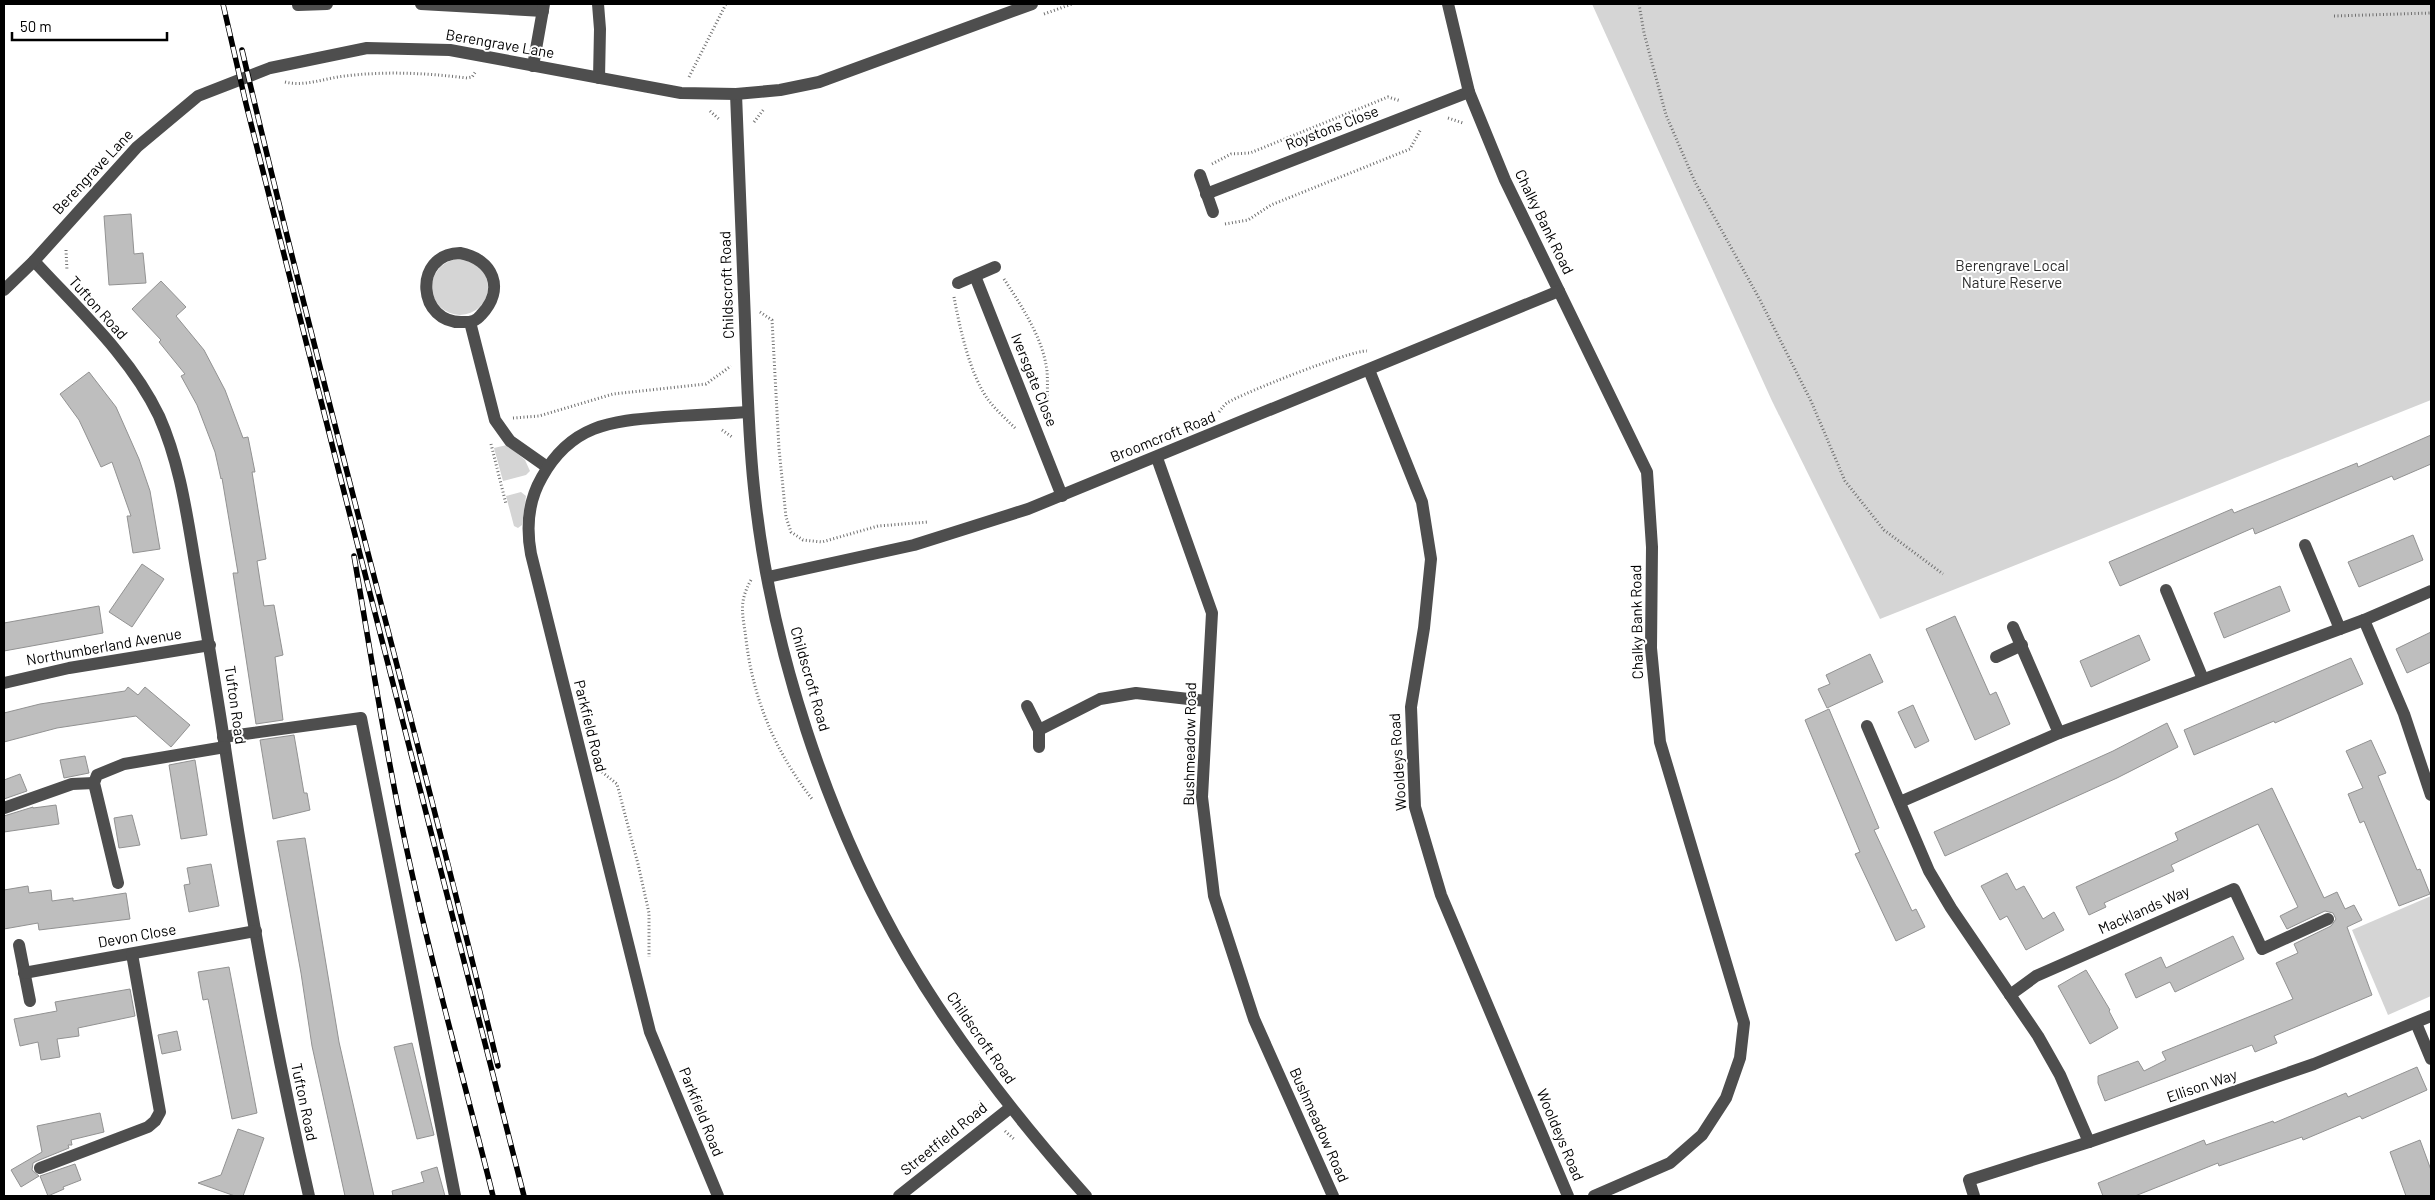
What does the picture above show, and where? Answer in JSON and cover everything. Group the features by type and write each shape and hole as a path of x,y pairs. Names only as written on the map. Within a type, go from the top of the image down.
{"street":[{"path":"298,5 327,4"},
{"path":"421,4 544,7 533,66"},
{"path":"598,4 600,29 599,78"},
{"name":"Berengrave Lane","path":"4,290 34,261 137,147 198,96 270,68 367,48 450,50 681,93 736,94 780,90 819,82 1032,4"},
{"name":"Chalky Bank Road","path":"1448,4 1469,92 1505,180 1647,472 1652,547 1651,648 1660,742 1744,1023 1740,1058 1726,1098 1702,1135 1670,1163 1594,1196"},
{"name":"Roystons Close","path":"1206,194 1469,92"},
{"name":"Childscroft Road","path":"736,94 748,412 754,490 779,632 803,714 827,787 858,861 908,959 953,1028 1010,1108 1086,1196"},
{"path":"1200,176 1213,212"},
{"path":"460,253 478,258 488,266 493,277 494,291 489,305 478,318 470,322 458,322 442,316 433,308 426,296 429,272 438,261 449,254 460,253"},
{"name":"Tufton Road","path":"34,261 122,359 142,386 158,415 172,448 180,481 210,644 224,742 282,1078 309,1196"},
{"path":"955,287 975,276 999,272"},
{"name":"Iversgate Close","path":"975,276 1062,496"},
{"name":"Broomcroft Road","path":"768,577 880,553 943,537 1062,496 1559,291"},
{"path":"470,322 495,420 510,441 547,467"},
{"name":"Wooldeys Road","path":"1369,370 1422,502 1431,559 1424,628 1411,707 1415,807 1441,895 1568,1196"},
{"name":"Parkfield Road","path":"718,1196 650,1032 527,534 530,508 538,483 547,467 559,453 578,437 606,424 622,420 748,412"},
{"name":"Bushmeadow Road","path":"1157,458 1212,613 1202,797 1214,896 1254,1019 1333,1196"},
{"path":"2305,545 2340,628"},
{"path":"2166,590 2203,679"},
{"path":"1900,802 2059,733 2364,620 2431,591"},
{"path":"2364,620 2404,714 2431,795"},
{"path":"2014,626 2059,733"},
{"name":"Northumberland Avenue","path":"4,683 69,668 210,644"},
{"path":"1996,657 2022,645"},
{"path":"1039,730 1100,700 1136,693 1206,700"},
{"path":"1027,706 1039,730 1039,747"},
{"path":"118,883 94,783 97,775 124,764 224,742 361,718 455,1196"},
{"path":"1866,726 1929,871 1951,908 2038,1036 2060,1075 2089,1142"},
{"path":"4,808 72,784 94,783"},
{"name":"Macklands Way","path":"2010,995 2036,976 2234,889 2262,949 2328,919"},
{"name":"Devon Close","path":"24,973 256,930"},
{"path":"19,945 30,1001"},
{"path":"40,1168 148,1127 156,1121 160,1112 132,954"},
{"name":"Ellison Way","path":"1974,1196 1969,1180 2089,1142 2314,1064 2431,1016"},
{"path":"2416,1023 2431,1059"},
{"name":"Streetfield Road","path":"899,1196 1010,1108"}],"path":[{"path":"681,93 726,4"},
{"path":"1042,15 1072,4"},
{"path":"1638,4 1666,115 1695,182 1760,300 1811,401 1846,482 1884,530 1943,574"},
{"path":"2334,16 2431,13"},
{"path":"278,81 298,85 346,76 408,72 467,78 472,77 479,69"},
{"path":"1209,165 1231,154 1250,153 1388,97 1407,103"},
{"path":"753,127 758,115 768,107"},
{"path":"704,109 714,114 722,124"},
{"path":"1444,118 1457,120 1468,127"},
{"path":"1222,225 1248,220 1271,205 1410,149 1424,124"},
{"path":"67,245 68,275"},
{"path":"999,272 1021,306 1042,356 1047,372 1048,416"},
{"path":"955,287 960,327 982,388 990,402 1020,432"},
{"path":"758,310 772,320 779,449 786,517 791,532 803,540 822,542 878,526 900,522 933,523"},
{"path":"1216,420 1223,406 1234,400 1348,354 1372,352"},
{"path":"732,357 732,373"},
{"path":"508,417 539,416 613,394 706,384 732,366"},
{"path":"716,427 732,437 731,413"},
{"path":"491,438 506,504"},
{"path":"598,769 617,784 631,836 649,913 650,966"}],"green space":[{"name":"Berengrave Local Nature Reserve","path":"1592,4 2431,4 2431,400 1880,619 1772,401"},
{"path":"455,259 465,259 480,267 486,276 488,287 486,298 480,307 465,315 455,315 444,310 437,303 432,292 432,282 437,271 444,264"},
{"path":"507,445 525,460 530,471 526,475 503,481 494,448"},
{"path":"521,492 526,496 522,525 518,528 514,526 506,496"},
{"path":"2431,896 2431,996 2388,1015 2352,930"}],"building":[{"path":"131,214 134,254 143,253 146,283 109,285 104,216"},
{"path":"161,281 186,307 176,316 204,350 225,390 243,438 248,437 255,472 252,472 266,559 257,561 264,606 274,605 283,655 275,657 283,720 256,724 233,573 238,573 222,478 215,452 197,405 181,376 185,374 159,342 161,340 132,309"},
{"path":"89,372 116,407 139,459 150,491 160,549 133,553 127,516 131,516 112,462 101,467 79,420 60,394"},
{"path":"2431,435 2431,464 2394,480 2392,476 2255,534 2253,528 2120,586 2109,562 2232,509 2234,513 2357,463 2358,467"},
{"path":"2413,535 2423,560 2359,587 2348,562"},
{"path":"142,564 164,579 132,627 109,612"},
{"path":"2280,586 2290,611 2224,638 2214,613"},
{"path":"99,606 103,633 4,651 4,623"},
{"path":"1955,616 1990,695 1996,692 2010,724 1975,740 1926,629"},
{"path":"2431,632 2431,662 2407,673 2396,649"},
{"path":"2139,635 2150,660 2091,687 2080,661"},
{"path":"1870,654 1883,682 1827,708 1818,689 1830,684 1826,675"},
{"path":"2351,658 2363,684 2275,723 2274,721 2194,755 2184,730"},
{"path":"128,687 138,695 145,687 190,725 171,747 136,716 57,728 4,742 4,713 40,704 125,691"},
{"path":"1913,705 1929,741 1915,748 1898,712"},
{"path":"1829,709 1879,828 1874,830 1912,911 1916,909 1925,927 1896,941 1855,854 1860,852 1805,720"},
{"path":"2167,723 2178,747 2117,778 1945,856 1934,832 2113,751"},
{"path":"294,735 304,793 307,793 310,810 273,819 260,740"},
{"path":"2371,740 2386,773 2378,776 2417,870 2420,869 2430,894 2399,906 2364,821 2360,823 2348,794 2363,788 2346,751"},
{"path":"85,756 89,773 64,778 60,760"},
{"path":"195,760 207,835 181,839 169,765"},
{"path":"20,774 27,791 4,799 4,780"},
{"path":"2272,788 2324,898 2337,892 2345,909 2354,905 2362,920 2347,927 2372,995 2274,1036 2277,1043 2255,1052 2252,1045 2105,1101 2098,1083 2098,1076 2138,1061 2144,1071 2166,1060 2162,1052 2293,999 2276,963 2298,953 2294,944 2331,926 2336,919 2333,913 2325,911 2287,929 2280,916 2298,907 2258,824 2171,865 2174,871 2104,903 2106,907 2089,915 2076,887 2178,840 2175,833"},
{"path":"56,805 59,824 4,832 4,816 33,807"},
{"path":"132,815 140,845 119,848 114,818"},
{"path":"305,838 339,1042 374,1196 345,1196 312,1046 277,841"},
{"path":"211,864 219,906 189,912 184,885 190,884 187,868"},
{"path":"2007,873 2016,890 2024,886 2043,919 2054,912 2064,930 2026,950 2007,916 2000,920 1981,886"},
{"path":"28,886 29,893 51,890 52,901 73,898 73,901 126,893 130,919 39,930 38,923 4,929 4,890"},
{"path":"2233,936 2244,959 2175,992 2170,982 2136,998 2125,974 2161,957 2166,968"},
{"path":"229,967 257,1113 232,1119 208,999 203,1000 198,972"},
{"path":"2086,970 2110,1010 2118,1028 2090,1044 2058,986"},
{"path":"130,989 135,1016 78,1028 79,1036 57,1039 60,1057 41,1060 38,1042 20,1046 14,1019 57,1011 55,1002"},
{"path":"177,1031 181,1050 162,1054 158,1035"},
{"path":"412,1043 434,1135 417,1139 394,1047"},
{"path":"2417,1067 2427,1090 2362,1119 2360,1116 2303,1140 2302,1137 2219,1166 2218,1163 2135,1196 2103,1196 2098,1183 2204,1140 2206,1145 2273,1121 2274,1123 2346,1093 2348,1097"},
{"path":"100,1113 104,1132 71,1140 72,1145 68,1145 69,1148 33,1163 32,1170 39,1176 21,1187 11,1170 42,1152 37,1126"},
{"path":"238,1129 264,1138 243,1196 235,1196 198,1183 221,1175"},
{"path":"2420,1140 2431,1170 2431,1196 2406,1196 2390,1152"},
{"path":"75,1164 81,1180 63,1187 64,1189 48,1196 40,1176"},
{"path":"437,1167 445,1196 393,1196 392,1191 424,1182 421,1172"}],"railway":[{"path":"223,4 246,104 524,1196"},
{"path":"242,50 304,304 435,812 498,1066"},
{"path":"354,556 388,752 411,869 440,992 493,1196"}]}
